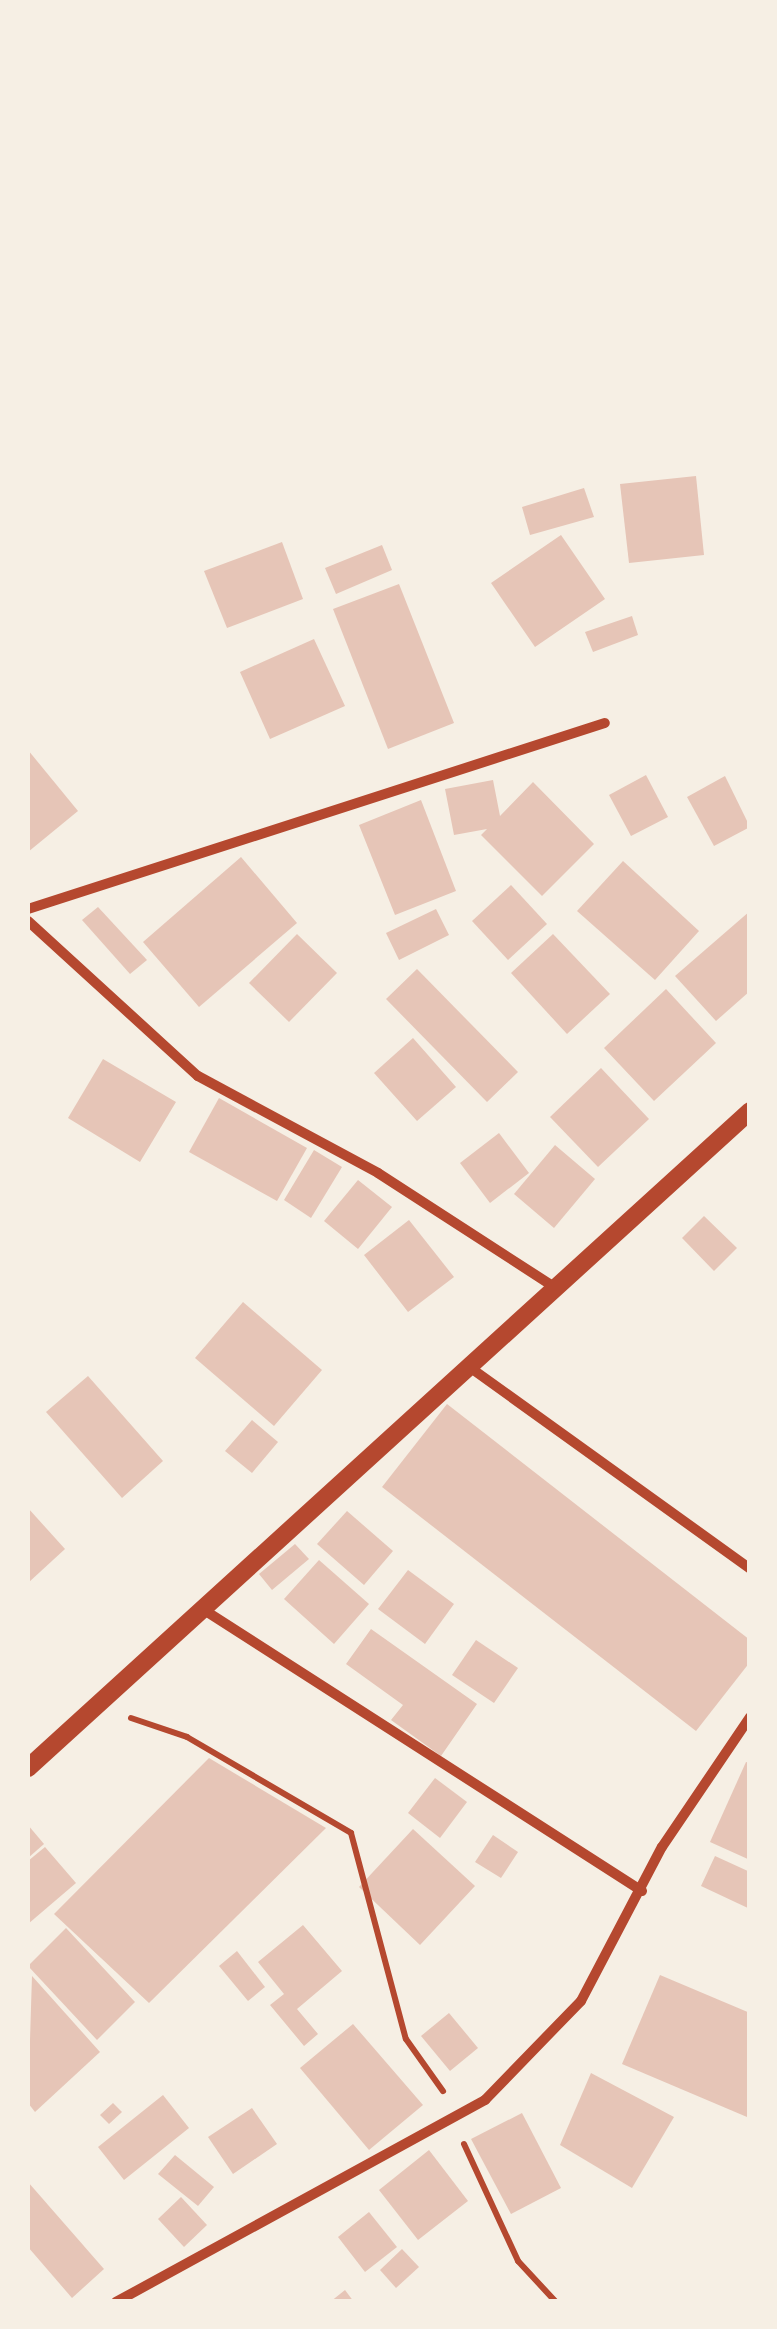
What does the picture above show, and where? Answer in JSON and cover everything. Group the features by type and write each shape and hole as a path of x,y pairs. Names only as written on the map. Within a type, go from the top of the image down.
{"street":[{"path":"28,909 605,723"},
{"path":"28,920 198,1076 378,1173 554,1286"},
{"path":"28,1768 198,1606 750,1111"},
{"path":"468,1366 750,1569"},
{"path":"198,1606 642,1891"},
{"path":"116,2302 457,2117 581,2001 642,1891 750,1716"}],"path":[{"path":"90,1708 187,1738 352,1833 406,2039 457,2117 473,2178 518,2262 556,2302"}],"building":[{"path":"696,476 704,555 629,563 620,484"},
{"path":"584,488 594,517 530,535 522,507"},
{"path":"561,535 605,599 535,647 491,583"},
{"path":"282,542 303,599 227,628 204,571"},
{"path":"382,545 392,570 336,594 325,568"},
{"path":"399,584 454,723 388,749 333,609"},
{"path":"632,616 638,635 593,652 585,632"},
{"path":"314,639 345,706 270,739 240,672"},
{"path":"28,750 78,811 28,852"},
{"path":"646,775 668,817 631,836 609,795"},
{"path":"725,776 750,827 714,846 687,797"},
{"path":"493,780 500,816 533,782 594,844 542,896 481,835 487,829 454,835 445,789"},
{"path":"421,800 456,891 395,915 359,825"},
{"path":"241,857 297,923 199,1007 143,942"},
{"path":"623,861 699,931 655,980 577,911"},
{"path":"511,885 547,924 508,960 472,921"},
{"path":"98,907 147,960 130,974 82,920"},
{"path":"436,909 449,935 399,960 386,933"},
{"path":"750,911 750,991 716,1021 675,976"},
{"path":"297,934 337,973 289,1022 249,983"},
{"path":"553,934 610,994 567,1034 511,973"},
{"path":"417,969 518,1072 487,1102 386,999"},
{"path":"666,989 716,1043 654,1101 604,1048"},
{"path":"413,1038 456,1087 417,1121 374,1073"},
{"path":"103,1059 176,1102 140,1162 68,1118"},
{"path":"601,1068 649,1119 598,1167 550,1117"},
{"path":"219,1098 307,1148 277,1201 189,1152"},
{"path":"499,1133 529,1173 490,1203 460,1163"},
{"path":"555,1145 595,1179 554,1228 514,1194"},
{"path":"314,1150 342,1167 311,1218 284,1200"},
{"path":"358,1180 392,1207 358,1249 324,1221"},
{"path":"704,1216 737,1248 714,1271 682,1238"},
{"path":"409,1220 454,1277 408,1312 364,1255"},
{"path":"243,1302 322,1370 274,1426 195,1358"},
{"path":"88,1376 163,1461 122,1498 46,1412"},
{"path":"447,1404 750,1640 750,1662 696,1731 382,1487"},
{"path":"252,1420 278,1442 252,1473 225,1451"},
{"path":"28,1508 65,1549 28,1583"},
{"path":"347,1511 393,1551 364,1585 317,1544"},
{"path":"295,1544 309,1559 272,1590 259,1574"},
{"path":"319,1560 369,1604 334,1644 284,1599"},
{"path":"408,1570 454,1604 425,1644 378,1609"},
{"path":"371,1629 477,1704 441,1756 391,1720 403,1705 346,1664"},
{"path":"476,1640 518,1668 494,1703 452,1675"},
{"path":"209,1758 326,1828 149,2003 54,1914"},
{"path":"746,1762 750,1763 750,1860 710,1842"},
{"path":"435,1778 467,1802 440,1838 408,1813"},
{"path":"28,1825 44,1844 28,1858"},
{"path":"413,1829 475,1886 420,1945 359,1887"},
{"path":"493,1835 518,1852 501,1878 475,1862"},
{"path":"45,1847 76,1883 28,1924 28,1861"},
{"path":"715,1856 750,1872 750,1909 701,1886"},
{"path":"303,1925 342,1971 297,2009 318,2034 304,2046 270,2005 284,1994 258,1962"},
{"path":"66,1928 135,2002 97,2040 28,1966"},
{"path":"237,1951 265,1987 248,2001 219,1966"},
{"path":"660,1975 750,2013 747,2117 622,2064"},
{"path":"32,1976 100,2052 35,2112 28,2103"},
{"path":"449,2013 478,2048 450,2071 421,2036"},
{"path":"353,2024 423,2105 369,2150 300,2068"},
{"path":"591,2073 674,2117 632,2188 560,2145"},
{"path":"163,2095 189,2128 124,2180 98,2147"},
{"path":"113,2103 122,2112 109,2124 100,2115"},
{"path":"252,2108 277,2144 233,2174 208,2137"},
{"path":"522,2113 561,2188 511,2214 471,2139"},
{"path":"429,2150 468,2201 418,2240 379,2190"},
{"path":"175,2155 214,2187 198,2206 158,2174"},
{"path":"28,2182 104,2269 72,2298 28,2247"},
{"path":"181,2197 207,2225 184,2247 158,2219"},
{"path":"369,2212 397,2247 365,2272 338,2237"},
{"path":"402,2249 419,2267 396,2288 380,2270"},
{"path":"345,2290 354,2302 330,2302"}]}
